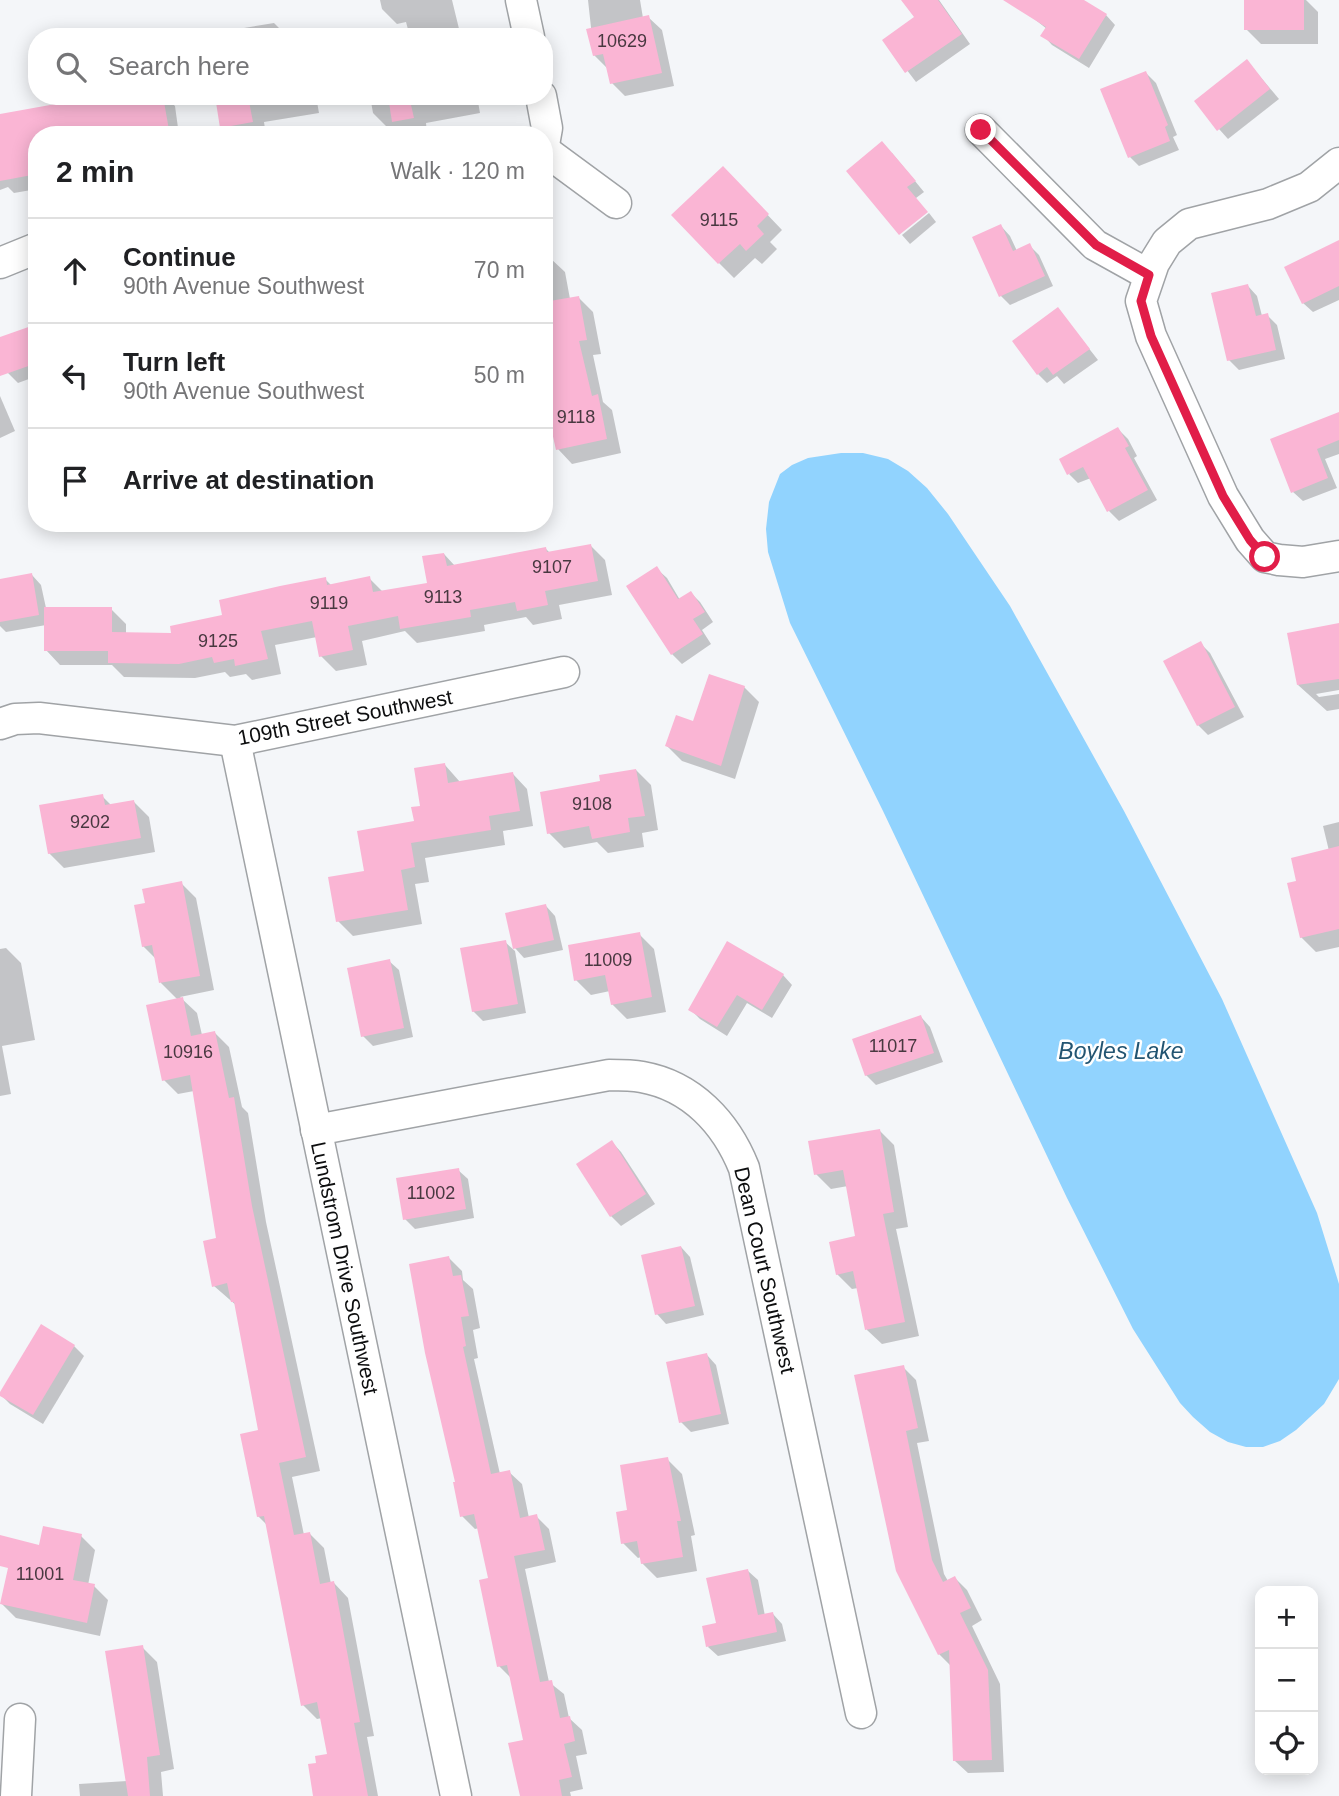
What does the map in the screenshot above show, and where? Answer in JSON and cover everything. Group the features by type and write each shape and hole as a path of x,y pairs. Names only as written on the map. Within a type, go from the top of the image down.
{"street":[{"path":"521,0 527,28"},
{"path":"543,105 547,126"},
{"path":"981,130 1096,245 1149,275"},
{"path":"553,157 616,203"},
{"path":"1338,556 1303,562 1279,561 1265,557 1250,540 1223,496 1151,336 1141,301 1149,275 1167,242 1189,224 1268,204 1309,187 1339,163"},
{"path":"0,263 28,252"},
{"name":"109th Street Southwest","path":"0,724 15,719 39,718 235,741 564,672"},
{"name":"Lundstrom Drive Southwest","path":"235,741 456,1796"},
{"name":"Dean Court Southwest","path":"316,1130 609,1075 643,1077 674,1087 702,1104 718,1120 736,1147 744,1168 861,1713"},
{"path":"16,1796 20,1719"}],"water":[{"name":"Boyles Lake","path":"863,453 888,459 908,471 927,488 948,514 1010,606 1124,811 1222,999 1317,1213 1339,1284 1339,1379 1324,1404 1280,1441 1263,1447 1246,1447 1228,1442 1210,1432 1180,1403 1133,1329 1067,1198 883,811 790,623 768,552 766,529 769,502 780,474 792,465 808,458"}],"building":[{"path":"901,0 938,0 962,34 905,73 882,40 914,17"},
{"path":"1003,0 1084,0 1107,14 1079,59 1040,36 1046,27"},
{"path":"1244,0 1304,0 1304,30 1244,30"},
{"path":"649,15 662,73 610,84 603,54 593,56 586,29"},
{"path":"1247,59 1270,89 1217,131 1194,101"},
{"path":"1146,71 1168,125 1165,127 1170,141 1128,158 1100,89"},
{"path":"50,105 165,105 168,126 28,126 28,176 0,181 0,114"},
{"path":"216,105 250,105 253,122 220,126"},
{"path":"389,105 411,105 414,118 392,122"},
{"path":"882,141 916,181 907,187 928,212 899,235 846,171"},
{"path":"723,166 769,214 757,226 764,234 746,251 740,244 718,264 671,215"},
{"path":"1001,224 1013,251 1030,243 1045,276 999,297 972,237"},
{"path":"1339,240 1339,286 1302,304 1284,267"},
{"path":"1248,284 1256,316 1268,313 1276,350 1227,361 1211,293"},
{"path":"579,296 587,340 579,341 592,396 598,394 607,439 556,450 553,436 553,300"},
{"path":"1058,307 1090,349 1053,375 1047,367 1037,375 1012,341"},
{"path":"28,327 28,366 0,376 0,337"},
{"path":"1339,412 1339,440 1317,449 1328,478 1291,493 1270,439"},
{"path":"1118,427 1129,446 1125,448 1148,490 1107,512 1083,467 1067,475 1059,459"},
{"path":"591,544 598,581 545,591 548,605 517,611 515,602 470,610 471,617 400,629 398,616 348,626 353,650 319,657 312,621 261,631 268,659 235,666 234,659 214,663 212,657 179,664 108,663 108,651 44,651 44,607 112,607 112,632 171,633 170,626 222,615 219,600 280,586 326,577 327,585 370,576 373,592 427,583 422,556 444,553 447,566 546,547 547,552"},
{"path":"657,566 678,599 691,591 705,612 693,619 703,634 671,655 626,586"},
{"path":"32,573 39,615 0,622 0,579"},
{"path":"1339,623 1339,679 1297,685 1287,633"},
{"path":"1201,641 1235,707 1197,726 1163,661"},
{"path":"709,674 745,686 721,766 665,746 676,715 693,721"},
{"path":"445,763 448,783 513,772 520,811 489,816 491,830 411,843 415,867 401,870 408,910 336,922 328,877 364,871 357,831 414,821 411,807 420,806 414,768"},
{"path":"636,769 645,816 628,818 630,832 592,839 589,826 547,834 540,792 600,781 599,775"},
{"path":"103,794 105,805 134,800 141,838 48,854 39,805"},
{"path":"1339,846 1339,929 1300,938 1287,883 1296,881 1291,858"},
{"path":"182,881 200,976 159,983 152,945 142,947 134,905 145,903 142,889"},
{"path":"546,904 554,940 513,949 505,913"},
{"path":"640,932 652,997 611,1005 605,975 574,981 568,945"},
{"path":"506,940 518,1004 472,1012 460,948"},
{"path":"727,941 784,974 762,1010 737,995 717,1027 688,1010"},
{"path":"390,959 404,1028 361,1037 347,968"},
{"path":"183,997 191,1036 215,1031 229,1098 234,1097 252,1206 306,1457 279,1463 294,1535 310,1532 320,1584 334,1581 360,1722 354,1723 368,1796 313,1796 308,1764 316,1763 315,1756 327,1754 317,1702 301,1706 264,1516 257,1517 240,1434 258,1430 234,1302 231,1302 227,1283 212,1287 203,1241 216,1238 190,1075 162,1081 146,1005"},
{"path":"921,1015 934,1053 865,1076 852,1039"},
{"path":"880,1129 894,1212 883,1214 905,1322 865,1330 853,1271 836,1275 829,1242 855,1236 843,1170 814,1175 808,1141"},
{"path":"612,1140 646,1194 610,1217 576,1164"},
{"path":"459,1168 466,1209 403,1220 396,1178"},
{"path":"681,1246 695,1306 655,1315 641,1255"},
{"path":"449,1256 453,1276 461,1275 469,1316 461,1317 466,1346 463,1347 491,1474 510,1470 520,1518 537,1514 545,1550 514,1556 540,1682 552,1680 560,1718 570,1716 575,1741 564,1744 572,1777 559,1780 562,1796 520,1796 508,1743 523,1740 507,1665 497,1667 479,1580 488,1578 474,1514 460,1517 455,1482 425,1353 409,1264"},
{"path":"41,1324 75,1345 33,1415 0,1396 0,1392"},
{"path":"707,1353 721,1414 679,1423 666,1362"},
{"path":"904,1365 918,1428 906,1431 932,1560 943,1582 955,1576 971,1608 960,1613 988,1670 992,1760 953,1761 949,1650 938,1655 896,1571 854,1375"},
{"path":"668,1457 681,1521 677,1521 683,1557 641,1564 637,1541 621,1544 616,1512 627,1510 620,1465"},
{"path":"43,1526 82,1534 73,1580 95,1584 87,1623 0,1604 8,1568 0,1566 0,1535 39,1545"},
{"path":"748,1569 758,1615 773,1612 777,1632 706,1647 702,1626 716,1623 706,1578"},
{"path":"143,1645 160,1755 147,1757 150,1796 128,1796 105,1651"}],"route":[{"path":"981,130 1096,245 1149,275 1141,301 1151,336 1223,496 1250,540 1265,557"}]}
